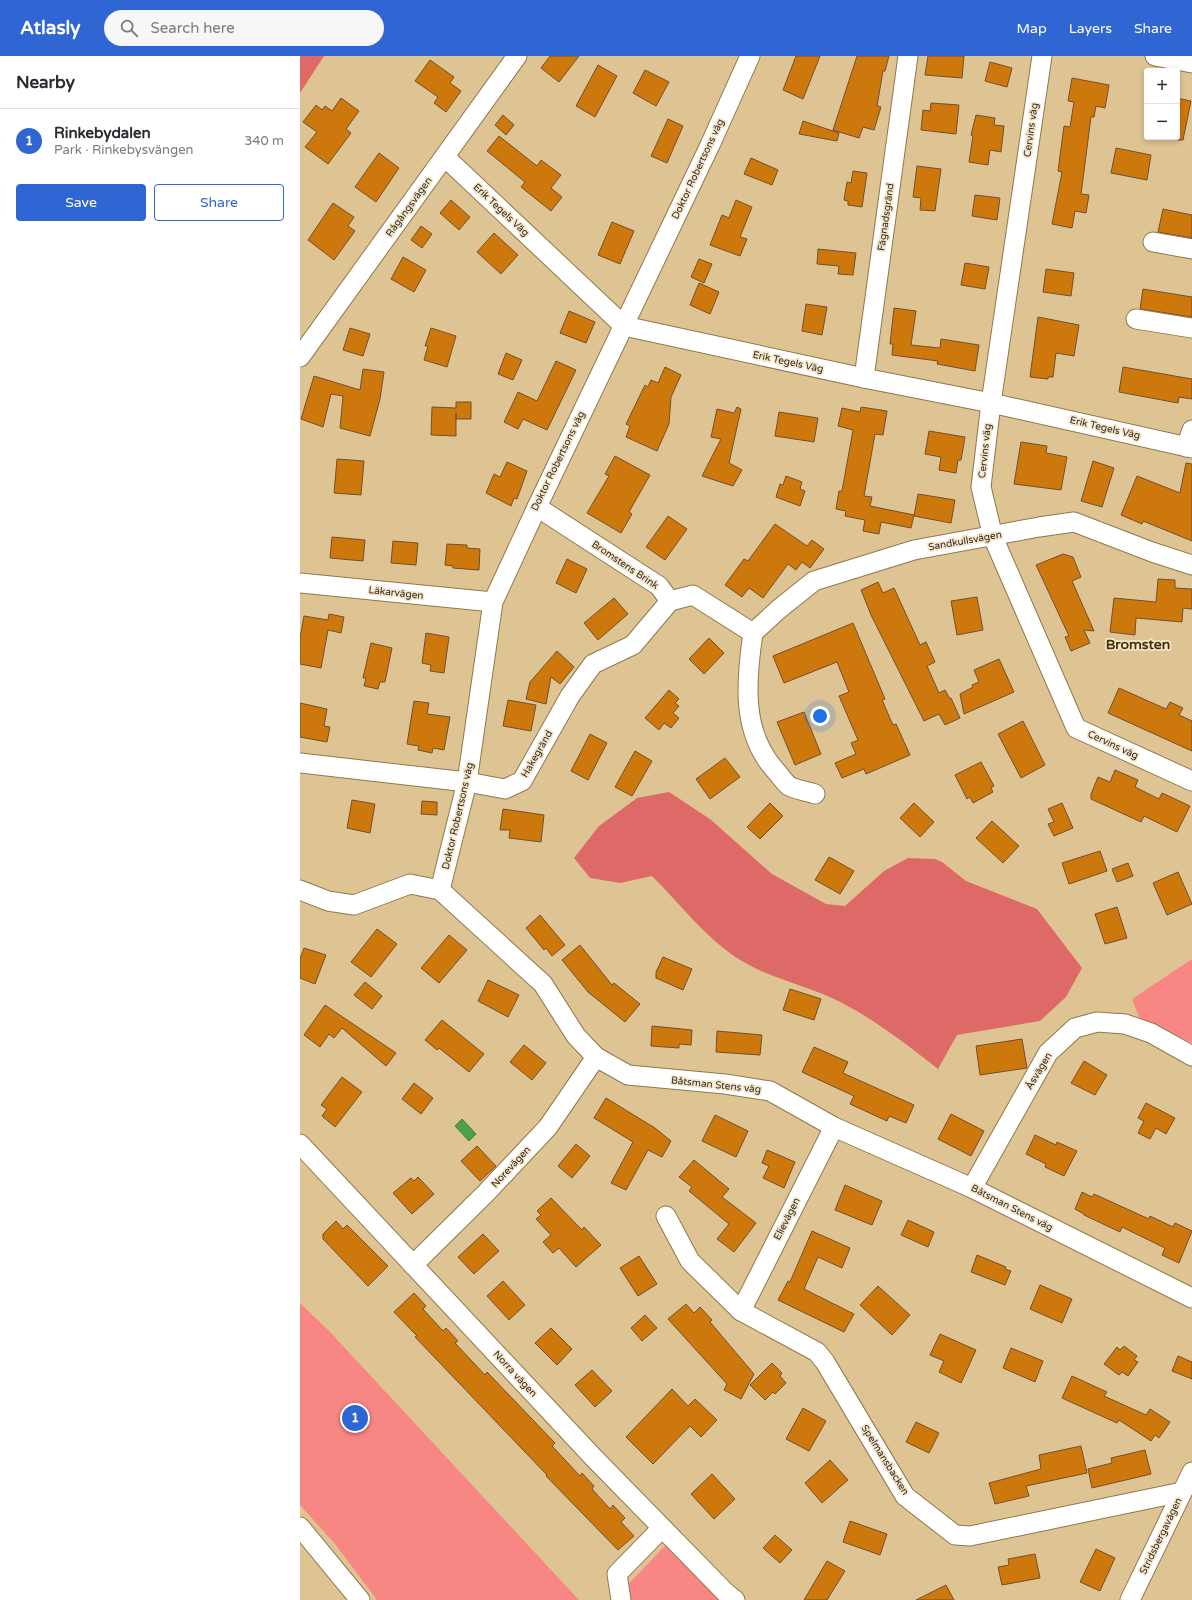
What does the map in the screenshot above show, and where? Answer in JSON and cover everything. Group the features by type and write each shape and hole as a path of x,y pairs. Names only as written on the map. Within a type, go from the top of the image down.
{"street":[{"name":"Rågångsvägen","path":"300,357 517,56"},
{"name":"Doktor Robertsons väg","path":"440,890 467,782 493,602 750,56"},
{"name":"Fägnadsgränd","path":"864,378 908,56"},
{"name":"Cervins väg","path":"1042,56 991,403 981,487 993,537 1076,728 1192,781"},
{"path":"1155,56 1192,63"},
{"name":"Erik Tegels Väg","path":"445,157 624,326 864,378 1190,441"},
{"path":"1153,242 1192,249"},
{"path":"1136,319 1192,328"},
{"name":"Bromstens Brink","path":"537,507 659,586 670,601"},
{"name":"Sandkullsvägen","path":"753,633 779,609 814,581 914,550 993,537 1039,527 1074,522 1192,566"},
{"name":"Läkarvägen","path":"300,583 493,602"},
{"path":"670,601 693,595 753,633 748,680 751,726 758,745 771,766 788,785 815,794"},
{"name":"Hakegränd","path":"300,763 467,782 505,789 522,781 570,696 593,664 633,645 670,601"},
{"path":"300,890 328,901 354,905 410,884 440,890"},
{"name":"Båtsman Stens väg","path":"440,890 543,984 576,1036 596,1057 628,1075 725,1084 770,1091 834,1127 972,1188 1192,1298"},
{"name":"Åsvägen","path":"972,1188 1048,1053 1075,1028 1097,1022 1125,1024 1151,1033 1192,1056"},
{"name":"Norevägen","path":"413,1265 486,1193 548,1127 596,1057"},
{"name":"Elievägen","path":"741,1311 834,1127"},
{"name":"Norra vägen","path":"300,1144 593,1457 726,1593 735,1600"},
{"name":"Spelmansbacken","path":"666,1216 690,1261 741,1311 817,1352 825,1362 905,1496 955,1535 970,1536 1182,1492"},
{"name":"Stridsbergavägen","path":"1130,1600 1192,1472"},
{"path":"300,1527 360,1600"},
{"path":"622,1600 617,1574 662,1528"}],"shaded area":[{"path":"300,56 324,56 300,93"},
{"path":"669,792 710,819 772,874 826,904 845,906 884,871 908,858 935,859 942,862 966,881 1037,909 1082,968 1066,997 1040,1021 957,1035 938,1069 887,1030 846,1005 821,993 775,977 753,967 729,953 695,922 652,876 620,883 590,878 574,858 599,826 637,798"},
{"path":"1192,959 1192,1043 1139,1017 1132,999"},
{"path":"462,1119 476,1134 469,1141 455,1126"},
{"path":"300,1303 330,1332 579,1600 377,1600 335,1544 300,1505"},
{"path":"666,1545 721,1600 613,1600"}],"building":[{"path":"550,56 579,56 559,82 541,68"},
{"path":"796,56 820,56 803,99 783,90"},
{"path":"857,56 889,56 885,71 883,71 877,106 881,107 874,130 863,127 859,138 833,130"},
{"path":"928,56 964,56 962,78 925,75"},
{"path":"430,60 454,77 450,83 461,91 446,112 434,103 438,97 415,81"},
{"path":"990,62 1012,68 1007,87 985,81"},
{"path":"598,65 617,76 595,117 576,106"},
{"path":"645,70 669,82 656,106 633,93"},
{"path":"1072,78 1109,85 1105,108 1096,106 1094,117 1091,117 1081,194 1089,195 1086,213 1075,211 1072,228 1052,224 1062,172 1058,171 1064,126 1070,127 1074,102 1068,101"},
{"path":"341,98 359,111 346,129 351,133 328,164 305,147 317,132 303,122 316,105 322,110 325,106 332,111"},
{"path":"1180,99 1191,101 1183,140 1180,140"},
{"path":"931,103 959,105 956,134 921,130 923,110 930,111"},
{"path":"503,115 514,125 506,135 495,125"},
{"path":"976,115 995,118 994,125 1004,126 1001,152 990,150 988,165 969,162 973,136 971,135"},
{"path":"668,119 683,126 667,163 651,156"},
{"path":"803,121 839,133 837,141 799,134"},
{"path":"499,136 537,166 541,160 561,175 551,188 562,197 551,211 521,187 525,182 487,151"},
{"path":"1116,148 1151,155 1147,180 1111,173"},
{"path":"379,153 399,168 376,202 355,187"},
{"path":"751,158 778,170 772,185 744,174"},
{"path":"917,166 941,169 935,211 920,210 921,198 913,197"},
{"path":"853,171 867,173 862,207 848,205 848,201 844,200 847,182 851,183"},
{"path":"975,195 1000,198 997,220 972,216"},
{"path":"451,200 470,217 459,230 440,213"},
{"path":"736,200 752,207 740,237 747,239 740,256 710,245 722,215 729,218"},
{"path":"333,203 354,217 348,226 355,231 334,260 308,240"},
{"path":"1163,209 1192,215 1192,238 1158,232"},
{"path":"612,222 634,231 620,264 598,255"},
{"path":"421,226 432,234 422,248 411,240"},
{"path":"494,233 518,255 501,274 477,252"},
{"path":"818,249 856,253 853,275 838,274 839,266 817,264"},
{"path":"403,257 426,270 414,292 391,279"},
{"path":"699,259 712,264 704,283 691,277"},
{"path":"965,263 989,267 985,289 961,285"},
{"path":"1046,269 1074,273 1071,296 1043,292"},
{"path":"699,283 719,292 710,314 690,305"},
{"path":"1143,289 1192,297 1192,317 1140,309"},
{"path":"806,304 827,307 822,335 802,331"},
{"path":"894,308 916,311 911,345 940,348 941,339 979,345 975,371 937,364 938,361 892,355 893,344 890,344"},
{"path":"569,311 595,322 586,343 560,333"},
{"path":"1038,317 1079,325 1074,356 1056,353 1053,377 1048,377 1048,379 1030,377"},
{"path":"350,328 370,334 363,356 343,350"},
{"path":"431,328 456,336 447,367 424,360 428,346 425,346"},
{"path":"506,353 522,360 513,380 498,374"},
{"path":"556,361 576,370 547,430 523,419 518,429 504,422 518,392 537,401"},
{"path":"665,367 681,375 671,397 669,424 657,451 626,437 630,426 626,424 645,385 648,387 651,380 658,383"},
{"path":"1123,367 1192,379 1192,399 1179,397 1178,403 1119,392"},
{"path":"363,369 384,372 380,399 370,436 340,428 343,396 331,394 323,427 301,419 314,376 360,390"},
{"path":"456,402 471,402 471,419 456,419 456,436 431,435 432,407 456,408"},
{"path":"737,407 741,409 729,463 742,470 733,486 702,476 721,439 711,437 717,409 734,413"},
{"path":"861,407 887,411 883,435 875,434 864,496 872,497 870,506 914,515 911,528 881,522 879,534 863,531 865,520 845,516 846,511 836,509 839,491 842,491 853,430 838,426 842,408 860,412"},
{"path":"779,412 818,418 814,442 775,436"},
{"path":"929,431 965,437 961,460 958,460 956,473 939,470 941,457 925,454"},
{"path":"1021,442 1047,446 1046,453 1067,457 1061,490 1014,484"},
{"path":"615,456 650,475 629,512 632,514 621,533 587,513 609,476 605,474"},
{"path":"337,459 364,461 361,495 334,493"},
{"path":"1093,461 1114,468 1102,507 1081,501"},
{"path":"507,462 527,471 517,499 514,498 511,506 486,493 494,474 500,477"},
{"path":"1186,463 1192,464 1192,541 1143,521 1142,524 1121,515 1137,476 1180,493"},
{"path":"786,476 802,482 800,489 805,491 800,506 776,497 780,484 783,485"},
{"path":"918,494 955,500 951,523 914,516"},
{"path":"668,516 687,529 665,560 646,547"},
{"path":"775,524 807,546 812,540 824,549 810,568 802,562 796,570 788,564 763,598 749,588 742,597 725,585 744,559 748,561"},
{"path":"332,537 365,540 363,561 330,558"},
{"path":"393,541 418,543 416,565 391,563"},
{"path":"447,544 467,545 467,548 480,549 479,570 453,568 453,566 445,565"},
{"path":"1063,554 1073,557 1081,577 1072,581 1094,631 1084,630 1090,643 1071,651 1065,637 1069,636 1036,565"},
{"path":"567,559 587,569 576,593 556,583"},
{"path":"1158,579 1175,580 1175,588 1192,589 1192,609 1183,608 1182,622 1136,618 1135,635 1110,632 1114,598 1156,602"},
{"path":"878,582 883,593 894,588 920,645 926,642 935,662 927,666 939,693 945,690 950,699 951,698 960,718 945,725 939,714 924,721 871,615 861,590"},
{"path":"977,597 983,630 957,635 951,601"},
{"path":"614,598 628,614 598,640 584,623"},
{"path":"329,614 344,617 341,633 328,630 321,668 300,664 300,638 304,616 328,620"},
{"path":"853,623 885,699 882,700 893,725 896,724 910,755 866,774 864,769 842,778 835,763 856,754 851,743 858,740 839,696 849,692 837,662 784,683 773,656"},
{"path":"426,633 449,637 444,673 430,671 431,665 422,663"},
{"path":"709,638 724,653 704,674 689,659"},
{"path":"371,643 392,648 385,682 380,682 378,689 364,686 366,678 363,678"},
{"path":"557,651 574,667 560,684 551,677 546,704 526,699 530,682"},
{"path":"999,659 1014,692 964,714 960,694 973,687 972,685 979,682 974,670"},
{"path":"1119,688 1166,709 1170,702 1183,708 1179,715 1192,721 1192,751 1108,713"},
{"path":"669,690 679,699 675,703 679,706 673,713 679,718 671,728 664,723 659,730 645,718"},
{"path":"508,700 536,705 531,731 503,726"},
{"path":"414,701 429,703 427,714 450,717 444,750 433,748 432,753 418,750 419,746 407,744"},
{"path":"300,703 327,709 324,726 330,727 327,742 300,737"},
{"path":"804,712 821,754 795,765 777,722"},
{"path":"1023,721 1045,765 1021,778 998,734"},
{"path":"590,734 607,743 588,780 571,771"},
{"path":"635,751 652,761 632,796 615,787"},
{"path":"725,758 740,777 710,799 696,779"},
{"path":"981,762 994,786 991,788 993,792 973,803 970,797 967,799 955,775"},
{"path":"1115,770 1138,780 1135,787 1159,799 1162,793 1190,806 1177,832 1144,816 1141,822 1091,799 1091,794 1098,777 1110,782"},
{"path":"352,800 375,804 370,833 347,828"},
{"path":"422,801 437,802 437,815 421,814"},
{"path":"770,803 783,816 760,839 747,827"},
{"path":"914,803 934,822 920,837 900,818"},
{"path":"1062,803 1073,828 1054,836 1048,824 1054,822 1048,809"},
{"path":"503,809 544,815 541,842 509,838 510,830 500,830"},
{"path":"992,821 1019,846 1003,863 976,838"},
{"path":"1100,851 1107,871 1069,884 1062,863"},
{"path":"829,857 854,871 840,894 815,880"},
{"path":"1128,863 1133,876 1117,882 1112,869"},
{"path":"1178,872 1192,904 1167,915 1153,883"},
{"path":"1117,907 1127,938 1105,944 1095,914"},
{"path":"540,915 565,945 552,956 546,948 544,950 526,928"},
{"path":"377,929 397,944 371,977 351,962"},
{"path":"449,935 467,950 439,983 421,968"},
{"path":"580,945 612,985 614,983 640,1004 625,1022 588,992 562,960"},
{"path":"304,948 326,955 315,984 300,978 300,959"},
{"path":"663,957 692,969 683,990 656,978 656,972"},
{"path":"488,980 519,995 508,1017 478,1001"},
{"path":"365,982 382,996 372,1009 354,995"},
{"path":"790,989 821,999 814,1020 783,1010"},
{"path":"325,1005 396,1053 386,1066 342,1028 334,1038 329,1034 320,1047 304,1035"},
{"path":"442,1020 484,1054 469,1072 439,1048 437,1050 425,1040"},
{"path":"652,1026 692,1030 691,1045 679,1044 679,1048 651,1046"},
{"path":"717,1031 762,1035 760,1055 716,1052"},
{"path":"1022,1039 1027,1068 980,1075 976,1046"},
{"path":"524,1045 546,1063 532,1080 510,1062"},
{"path":"814,1047 848,1062 843,1073 914,1105 906,1123 889,1116 887,1121 850,1104 854,1096 802,1072"},
{"path":"1084,1061 1107,1075 1095,1095 1071,1083"},
{"path":"342,1077 362,1092 335,1127 322,1116 327,1109 321,1105"},
{"path":"414,1083 433,1098 421,1114 402,1099"},
{"path":"606,1098 655,1128 671,1141 662,1157 648,1150 626,1190 611,1183 633,1142 594,1118"},
{"path":"1146,1103 1175,1118 1166,1134 1156,1128 1150,1139 1138,1133 1144,1121 1138,1118"},
{"path":"951,1114 984,1131 971,1156 938,1139"},
{"path":"715,1115 748,1131 736,1157 702,1141"},
{"path":"1035,1135 1056,1145 1057,1142 1077,1151 1064,1176 1045,1167 1046,1164 1026,1154"},
{"path":"576,1144 590,1156 572,1178 558,1166"},
{"path":"477,1146 496,1166 480,1181 461,1161"},
{"path":"767,1150 795,1162 784,1188 763,1178 769,1166 762,1163"},
{"path":"694,1160 729,1189 722,1197 756,1223 734,1252 717,1239 729,1224 689,1191 692,1187 679,1177"},
{"path":"418,1177 434,1194 412,1214 393,1193 411,1178 414,1181"},
{"path":"845,1185 882,1201 872,1225 835,1210"},
{"path":"1082,1192 1092,1197 1094,1194 1149,1219 1150,1216 1173,1227 1175,1223 1192,1231 1179,1263 1162,1255 1165,1248 1122,1227 1120,1232 1084,1215 1075,1209"},
{"path":"551,1198 582,1230 584,1227 601,1245 576,1267 559,1248 553,1253 543,1242 551,1235 536,1219 541,1215 537,1211"},
{"path":"908,1220 934,1232 928,1247 901,1235"},
{"path":"336,1221 343,1229 347,1225 388,1266 368,1286 323,1239 323,1234"},
{"path":"812,1231 850,1248 842,1268 818,1257 804,1289 854,1314 844,1332 778,1300 788,1281 790,1282"},
{"path":"483,1234 499,1251 474,1274 458,1257"},
{"path":"977,1255 1006,1267 1005,1269 1011,1271 1005,1285 971,1272"},
{"path":"639,1256 657,1284 638,1296 620,1268"},
{"path":"503,1281 525,1305 509,1320 487,1296"},
{"path":"1040,1285 1072,1299 1062,1323 1030,1309"},
{"path":"878,1286 910,1315 892,1335 860,1305"},
{"path":"414,1293 426,1306 423,1309 443,1331 446,1328 458,1341 455,1343 485,1375 487,1372 555,1443 552,1446 580,1476 582,1473 594,1486 592,1489 610,1509 613,1505 625,1518 621,1522 634,1536 618,1550 415,1337 417,1336 394,1312"},
{"path":"686,1304 694,1313 700,1307 712,1320 710,1322 754,1374 741,1399 724,1390 727,1384 668,1319"},
{"path":"645,1315 657,1328 642,1341 631,1328"},
{"path":"551,1328 572,1349 557,1365 535,1343"},
{"path":"940,1334 976,1350 961,1383 939,1372 944,1361 930,1355"},
{"path":"1124,1346 1137,1356 1134,1360 1138,1362 1128,1376 1122,1372 1119,1375 1104,1364 1117,1347 1120,1350"},
{"path":"1011,1348 1043,1361 1035,1382 1003,1368"},
{"path":"1178,1356 1192,1362 1192,1379 1172,1371"},
{"path":"772,1363 782,1373 780,1376 786,1383 775,1394 773,1392 765,1400 750,1385"},
{"path":"592,1370 612,1391 595,1407 575,1385"},
{"path":"1072,1376 1107,1392 1104,1396 1146,1415 1150,1409 1170,1422 1159,1438 1155,1435 1151,1441 1119,1420 1117,1423 1062,1398"},
{"path":"672,1389 688,1406 695,1399 717,1420 701,1437 690,1426 653,1464 626,1437"},
{"path":"803,1408 826,1421 809,1451 786,1439"},
{"path":"916,1422 939,1433 929,1453 906,1442"},
{"path":"1081,1446 1087,1473 1026,1486 1029,1496 995,1504 989,1483 1041,1469 1039,1455"},
{"path":"1145,1450 1151,1474 1092,1488 1088,1469 1112,1463 1111,1458"},
{"path":"830,1460 848,1480 822,1503 805,1483"},
{"path":"712,1474 735,1499 714,1519 691,1494"},
{"path":"850,1521 887,1534 880,1555 843,1542"},
{"path":"775,1535 792,1550 780,1563 763,1548"},
{"path":"1096,1549 1115,1558 1100,1591 1080,1582"},
{"path":"1035,1554 1040,1578 1002,1585 998,1567 1009,1565 1008,1559"},
{"path":"827,1561 845,1571 827,1600 804,1600"},
{"path":"946,1585 954,1600 916,1600"}],"place":[{"name":"Rinkebydalen","path":"355,1418"}],"district":[{"name":"Bromsten","path":"1138,644"}]}
